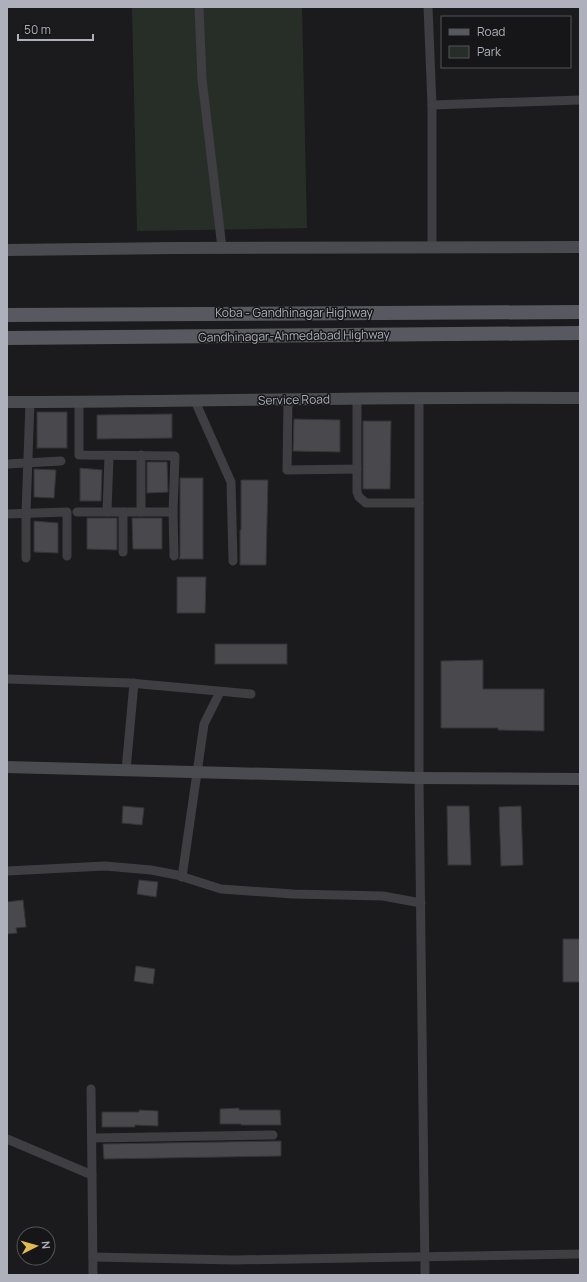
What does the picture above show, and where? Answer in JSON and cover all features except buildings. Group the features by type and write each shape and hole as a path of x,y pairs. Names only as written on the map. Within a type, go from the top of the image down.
{"main road":[{"name":"Koba - Gandhinagar Highway","path":"7,315 580,312"},
{"name":"Gandhinagar-Ahmedabad Highway","path":"7,338 580,333"}],"street":[{"path":"199,7 202,79 222,248"},
{"path":"428,7 432,105 432,247"},
{"path":"432,105 580,100"},
{"path":"7,250 580,247"},
{"path":"419,397 420,778 426,1275"},
{"name":"Service Road","path":"7,402 288,400 419,397 580,398"},
{"path":"357,398 357,492 359,497 366,503 419,503"},
{"path":"288,400 287,470 357,469"},
{"path":"79,401 79,455 175,456 173,512 174,556"},
{"path":"195,401 231,482 233,562"},
{"path":"26,558 30,402"},
{"path":"141,455 141,512"},
{"path":"108,512 109,456"},
{"path":"7,464 61,461"},
{"path":"7,514 67,512 67,556"},
{"path":"77,512 173,512"},
{"path":"123,512 123,552"},
{"path":"7,679 134,683 251,694"},
{"path":"126,770 134,683"},
{"path":"182,877 204,724 220,692"},
{"path":"7,767 420,778 580,779"},
{"path":"7,871 106,866 151,870 182,877 221,889 293,894 377,896 421,903"},
{"path":"91,1089 93,1275"},
{"path":"92,1138 273,1135"},
{"path":"7,1139 92,1175"},
{"path":"93,1257 234,1260 580,1254"}],"green space":[{"path":"132,7 302,7 307,228 137,231"}]}
